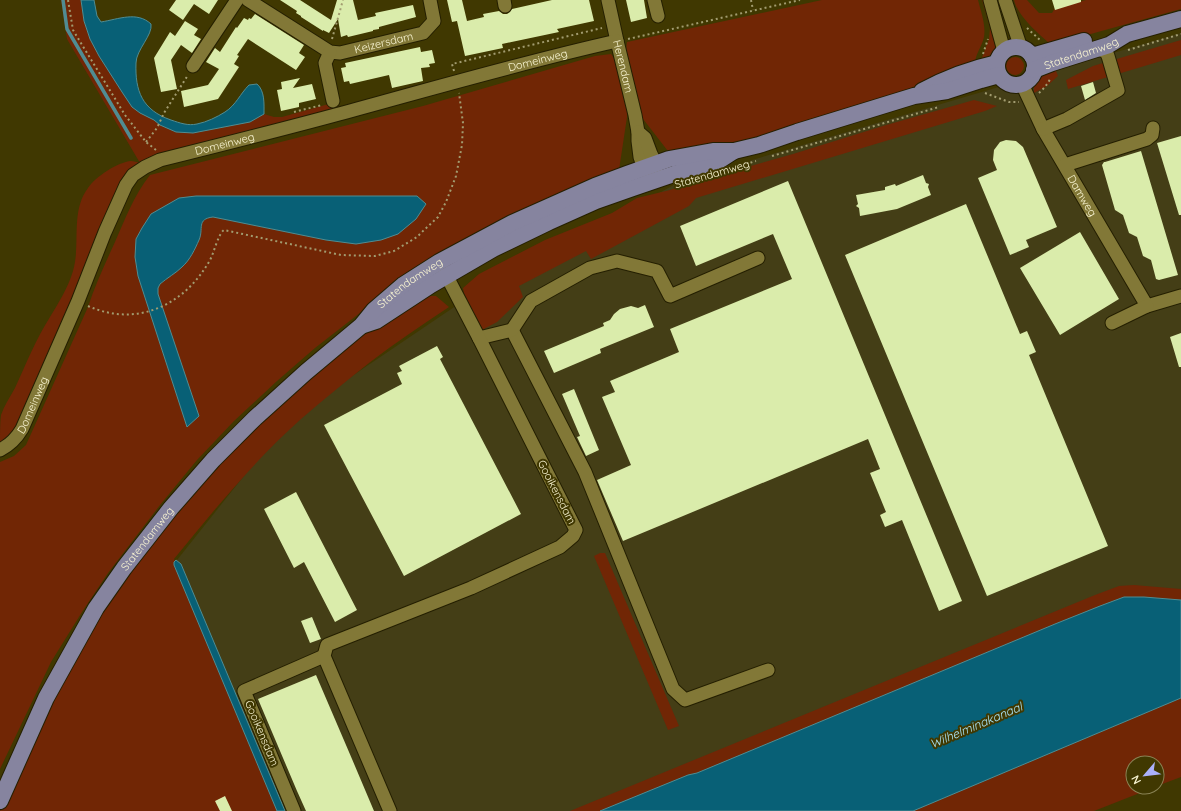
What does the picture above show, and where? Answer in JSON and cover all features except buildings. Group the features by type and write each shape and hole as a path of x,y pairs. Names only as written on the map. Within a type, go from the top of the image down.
{"main road":[{"name":"Statendamweg","path":"1029,58 1106,35 1127,34 1181,19"},
{"name":"Statendamweg","path":"1029,58 1052,63 1109,45 1127,34"},
{"path":"1015,47 1029,58 1031,77 1022,84 1012,85 1007,83 1000,63 1009,48 1015,47"},
{"name":"Statendamweg","path":"0,801 46,698 96,608 124,568 170,508 213,460 254,418 361,326 376,321 443,269 512,223 595,186 669,159 713,151 734,151 759,145 914,96 981,84 1000,63"},
{"name":"Statendamweg","path":"443,269 493,249 596,201 654,180 717,162 734,151"}],"street":[{"path":"194,66 236,0"},
{"path":"248,0 330,52 325,63 333,102"},
{"name":"Keizersdam","path":"330,52 340,53 423,33 434,21 430,0"},
{"name":"Herendam","path":"608,0 638,132 645,138 651,154 650,166"},
{"path":"654,0 658,16"},
{"path":"990,0 1000,63"},
{"path":"1005,0 1029,58"},
{"name":"Domeinweg","path":"0,450 8,446 17,438 22,429 78,301 105,232 126,185 133,175 145,167 160,160 339,114 456,81 617,41"},
{"path":"1044,129 1067,119 1118,90 1106,52 1097,48"},
{"name":"Damweg","path":"1022,84 1044,129 1147,306"},
{"path":"1065,165 1147,139 1152,135 1153,128"},
{"path":"650,166 654,180"},
{"path":"479,338 512,330 531,301 590,268 617,261 657,271 670,296 758,258"},
{"name":"Gooikensdam","path":"294,811 244,691 325,650 471,588 560,547 573,536 576,530 443,269"},
{"path":"1112,323 1147,306 1181,296"},
{"path":"512,330 585,472 673,689 686,700 768,670"},
{"path":"325,650 390,811"}],"path":[{"path":"68,0 73,30 125,115 146,142 157,128 164,113 194,66"},
{"path":"330,52 343,0"},
{"path":"751,0 753,10"},
{"path":"617,41 800,0"},
{"path":"78,301 98,310 119,314 148,312 165,305 173,301 202,273 210,260 221,233 224,230 341,255 375,256 394,251 417,237 438,216 446,202 456,176 462,145 463,122 461,99 452,64 613,25"},
{"path":"1025,26 1046,46 1049,51"},
{"path":"981,84 978,63 988,38"},
{"path":"767,157 940,106"},
{"name":"Statendamweg","path":"729,168 760,160"}],"shaded area":[{"path":"61,0 81,0 84,21 99,56 140,113 154,120 160,125 176,132 193,133 250,122 264,114 274,117 282,117 336,102 339,110 140,163 67,39"},
{"path":"822,0 978,0 984,23 984,37 976,57 975,64 888,100 759,138 671,155 640,115 626,50 627,42"},
{"path":"982,0 987,0 998,41 996,49 990,58 981,60 989,39 990,28"},
{"path":"1014,0 1027,0 1039,13 1052,13 1055,8 1086,0 1181,0 1181,9 1051,45 1024,19"},
{"path":"1181,33 1181,633 669,811 17,811 111,643 290,418 469,297 681,181"},
{"path":"1181,40 1181,55 1068,89 1066,80 1093,66"},
{"path":"611,54 618,64 627,109 619,170 397,284 315,348 234,421 197,460 160,505 108,573 51,662 0,769 0,462 14,456 26,445 88,307 126,216 139,191 150,175 423,106 595,56","holes":["196,196 417,196 426,204 356,244 326,240 213,217 206,218 202,222 200,237 183,266 160,284 158,288 158,294 187,427 138,276 135,257 136,239 142,228 179,198"]},
{"path":"1015,57 1021,60 1024,66 1021,72 1015,75 1009,72 1006,66 1009,60"},
{"path":"1054,66 1058,76 1047,86 1034,93 1036,79 1042,73"},
{"path":"974,100 997,106 985,111 696,198 689,206 591,259 586,251 519,286 523,297 497,322 480,331 465,299 463,288 479,274 545,240 612,213 637,198 670,190"},
{"path":"132,161 140,163 15,432 0,445 0,422 2,412 40,334 69,283 75,261 77,218 83,197 91,184 107,171 126,162"},
{"path":"430,296 436,296 449,307 369,363 301,419 267,452 219,504 174,559 174,565 277,811 0,811 83,642 129,571 193,488 324,363 401,306"},
{"path":"600,553 605,553 679,726 668,730 594,556"},
{"path":"1134,585 1181,589 1181,600 1124,597 1055,624 697,773 688,775 600,811 570,811 1095,595 1119,586"},
{"path":"1181,698 1181,777 1165,783 1165,755 1125,755 1125,795 1135,795 1094,811 913,811"}],"water":[{"path":"81,0 94,0 97,16 101,22 134,17 146,20 151,24 150,33 137,58 136,73 139,91 142,98 153,111 161,116 181,123 194,125 204,122 225,112 232,106 249,85 257,84 263,94 264,114 250,122 193,133 176,132 160,125 154,120 140,113 132,107 99,56 90,39 84,21"},
{"path":"196,196 417,196 426,204 416,219 398,234 381,240 356,244 326,240 213,217 204,220 202,222 199,240 190,258 180,269 160,284 158,288 158,294 199,416 187,427 138,276 135,257 136,239 151,214 179,198"},
{"path":"176,560 181,564 285,811 277,811 174,565"},
{"name":"Wilhelminakanaal","path":"1124,597 1181,600 1181,698 913,811 600,811 688,775 697,773 1055,624"}],"waterway":[{"path":"63,0 67,29 131,138"}]}
